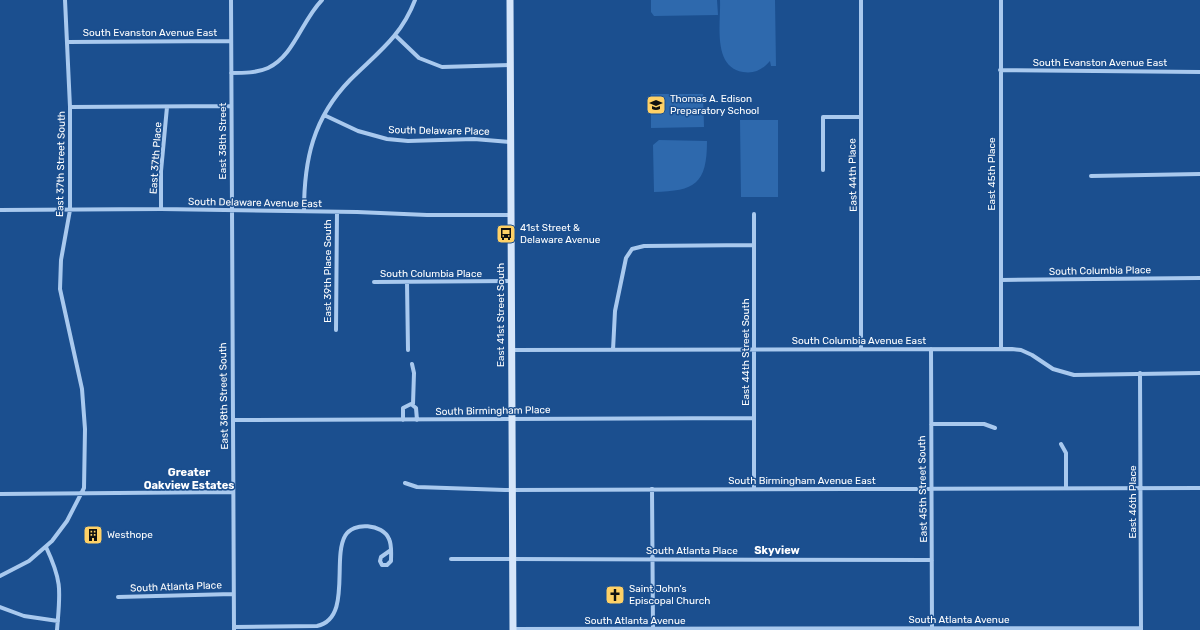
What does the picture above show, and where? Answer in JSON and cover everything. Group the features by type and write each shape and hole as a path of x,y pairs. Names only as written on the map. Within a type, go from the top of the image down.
{"main road":[{"name":"East 41st Street South","path":"510,0 513,630"}],"street":[{"name":"East 37th Street South","path":"65,0 70,107 70,210 61,260 60,289 62,305 76,356 82,389 86,444 86,467 83,492"},
{"name":"East 38th Street","path":"231,0 231,305"},
{"path":"231,74 257,71 275,64 283,57 306,21 322,0"},
{"path":"304,211 306,166 313,138 324,115 341,90 396,36 407,19 415,0"},
{"name":"East 44th Place","path":"861,0 861,349"},
{"name":"East 45th Place","path":"1001,0 1001,349"},
{"path":"396,36 420,58 442,67 510,65"},
{"name":"South Evanston Avenue East","path":"68,42 231,41"},
{"name":"South Evanston Avenue East","path":"1000,70 1200,72"},
{"path":"70,107 231,106"},
{"name":"East 37th Place","path":"161,209 161,171 167,107"},
{"name":"South Delaware Place","path":"324,115 358,131 387,139 408,141 474,139 510,142"},
{"path":"823,170 823,117 860,117"},
{"path":"1091,176 1200,174"},
{"name":"South Delaware Avenue East","path":"0,210 161,209 304,211 427,215 511,215"},
{"name":"East 39th Place South","path":"336,212 336,330"},
{"name":"East 44th Street South","path":"754,214 754,489"},
{"path":"613,350 615,311 626,258 632,249 644,246 754,245"},
{"name":"South Columbia Place","path":"1001,280 1200,278"},
{"name":"South Columbia Place","path":"374,282 512,281"},
{"path":"407,282 408,350"},
{"name":"East 38th Street South","path":"231,305 234,629"},
{"name":"East 45th Street South","path":"931,349 932,629"},
{"name":"South Columbia Avenue East","path":"512,350 1001,349 1021,350 1032,355 1053,369 1074,375 1140,373 1200,374"},
{"path":"412,364 414,374 413,404 416,408 417,420"},
{"name":"East 46th Place","path":"1140,373 1142,488 1141,629"},
{"path":"403,420 403,408 408,404 413,404"},
{"name":"South Birmingham Place","path":"233,420 754,418"},
{"path":"931,424 984,424 995,428"},
{"path":"1061,444 1066,453 1066,488"},
{"name":"South Birmingham Avenue East","path":"405,483 417,487 512,490 1200,488"},
{"path":"652,489 652,628"},
{"path":"0,576 21,567 46,547 67,521 83,492"},
{"path":"0,494 83,492 233,492"},
{"path":"234,629 317,626 327,624 336,608 341,570 342,542 346,534 356,527 366,526 380,530 389,538 391,550"},
{"path":"46,547 53,562 60,589 57,630"},
{"name":"South Atlanta Place","path":"451,559 932,560"},
{"name":"South Atlanta Place","path":"118,597 233,594"},
{"path":"0,607 24,616 58,621"},
{"name":"South Atlanta Avenue","path":"513,630 652,628 1141,629"}],"shaded area":[{"path":"651,0 717,0 718,15 654,16 651,12"},
{"path":"720,0 775,0 776,66 771,66 770,61 758,70 743,72 733,68 726,62 720,43"},
{"path":"651,94 703,94 704,127 651,128"},
{"path":"740,120 778,120 778,197 741,197"},
{"path":"659,140 707,141 704,167 701,176 696,182 689,187 680,190 654,192 653,145"}],"place":[{"name":"Thomas A. Edison Preparatory School","path":"656,105"},
{"name":"41st Street & Delaware Avenue","path":"506,234"},
{"name":"Westhope","path":"93,535"},
{"name":"Saint John's Episcopal Church","path":"615,595"}],"district":[{"name":"Greater Oakview Estates","path":"189,478"},
{"name":"Skyview","path":"777,550"}]}
